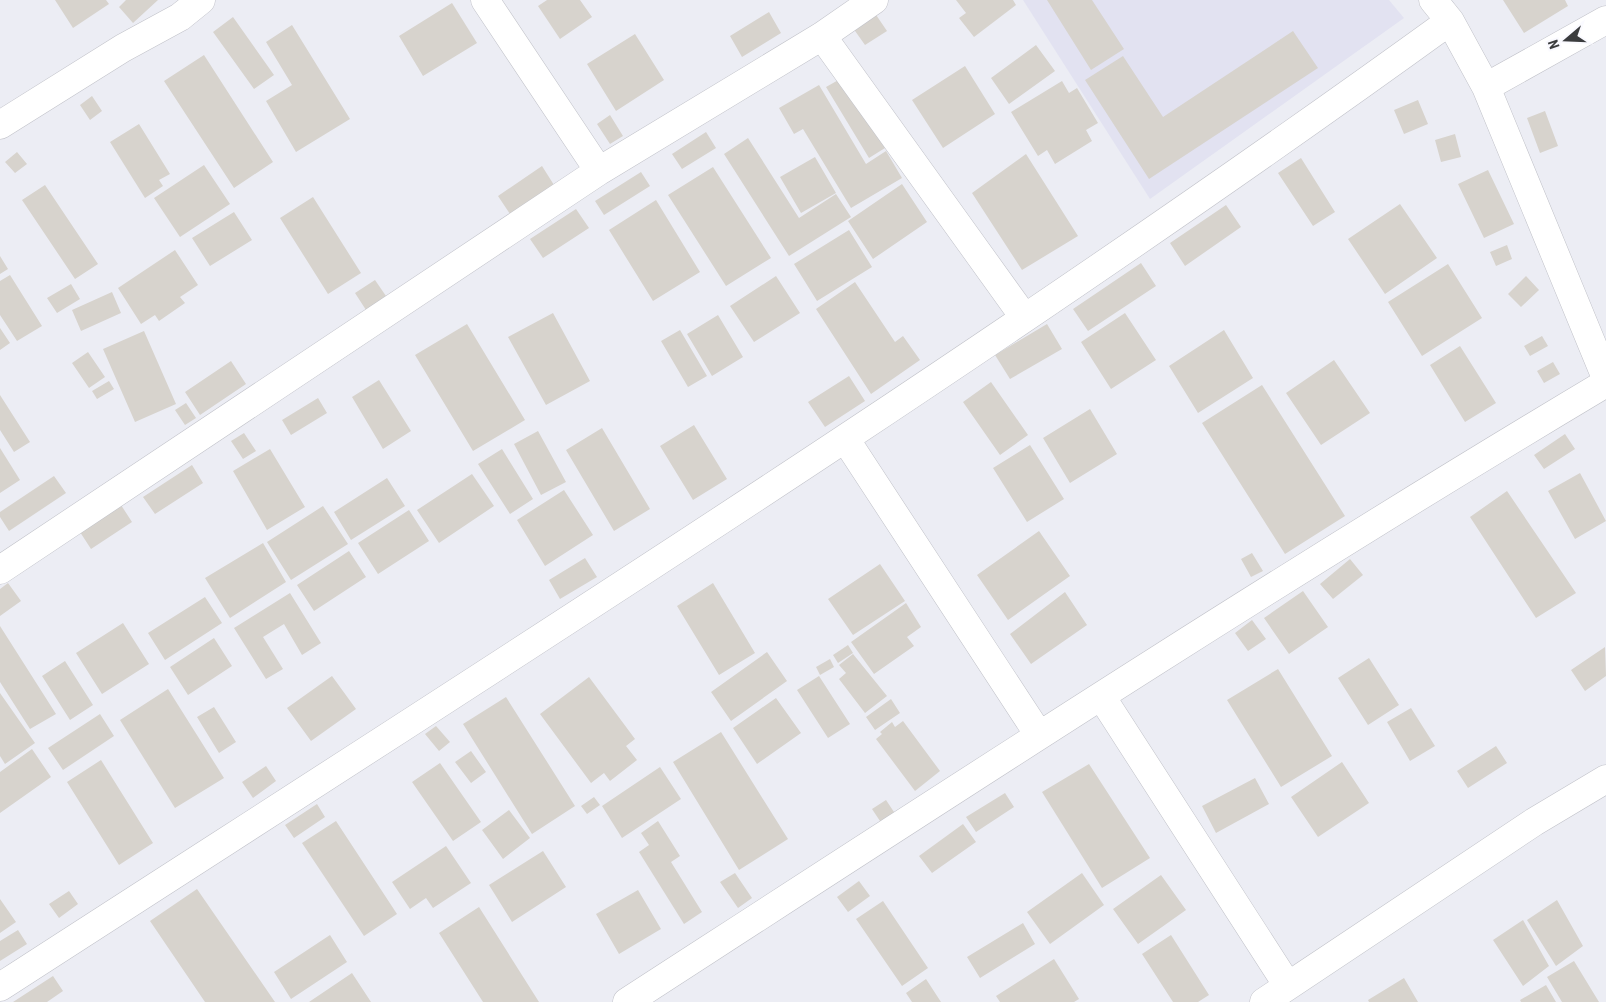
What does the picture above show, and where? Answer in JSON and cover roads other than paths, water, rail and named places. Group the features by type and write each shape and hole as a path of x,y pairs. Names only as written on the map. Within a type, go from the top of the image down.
{"street":[{"path":"0,125 123,48 180,17 201,0"},
{"path":"485,0 599,171"},
{"path":"0,570 599,171 822,36 874,0"},
{"path":"1433,0 1450,21 1486,87 1606,378"},
{"path":"1486,87 1606,20"},
{"path":"0,987 846,440 1356,89 1450,21"},
{"path":"822,36 1024,317"},
{"path":"627,1002 1039,735 1413,498 1606,383"},
{"path":"846,440 1039,735"},
{"path":"1102,696 1288,986"},
{"path":"1264,1002 1534,822 1606,779"}]}
